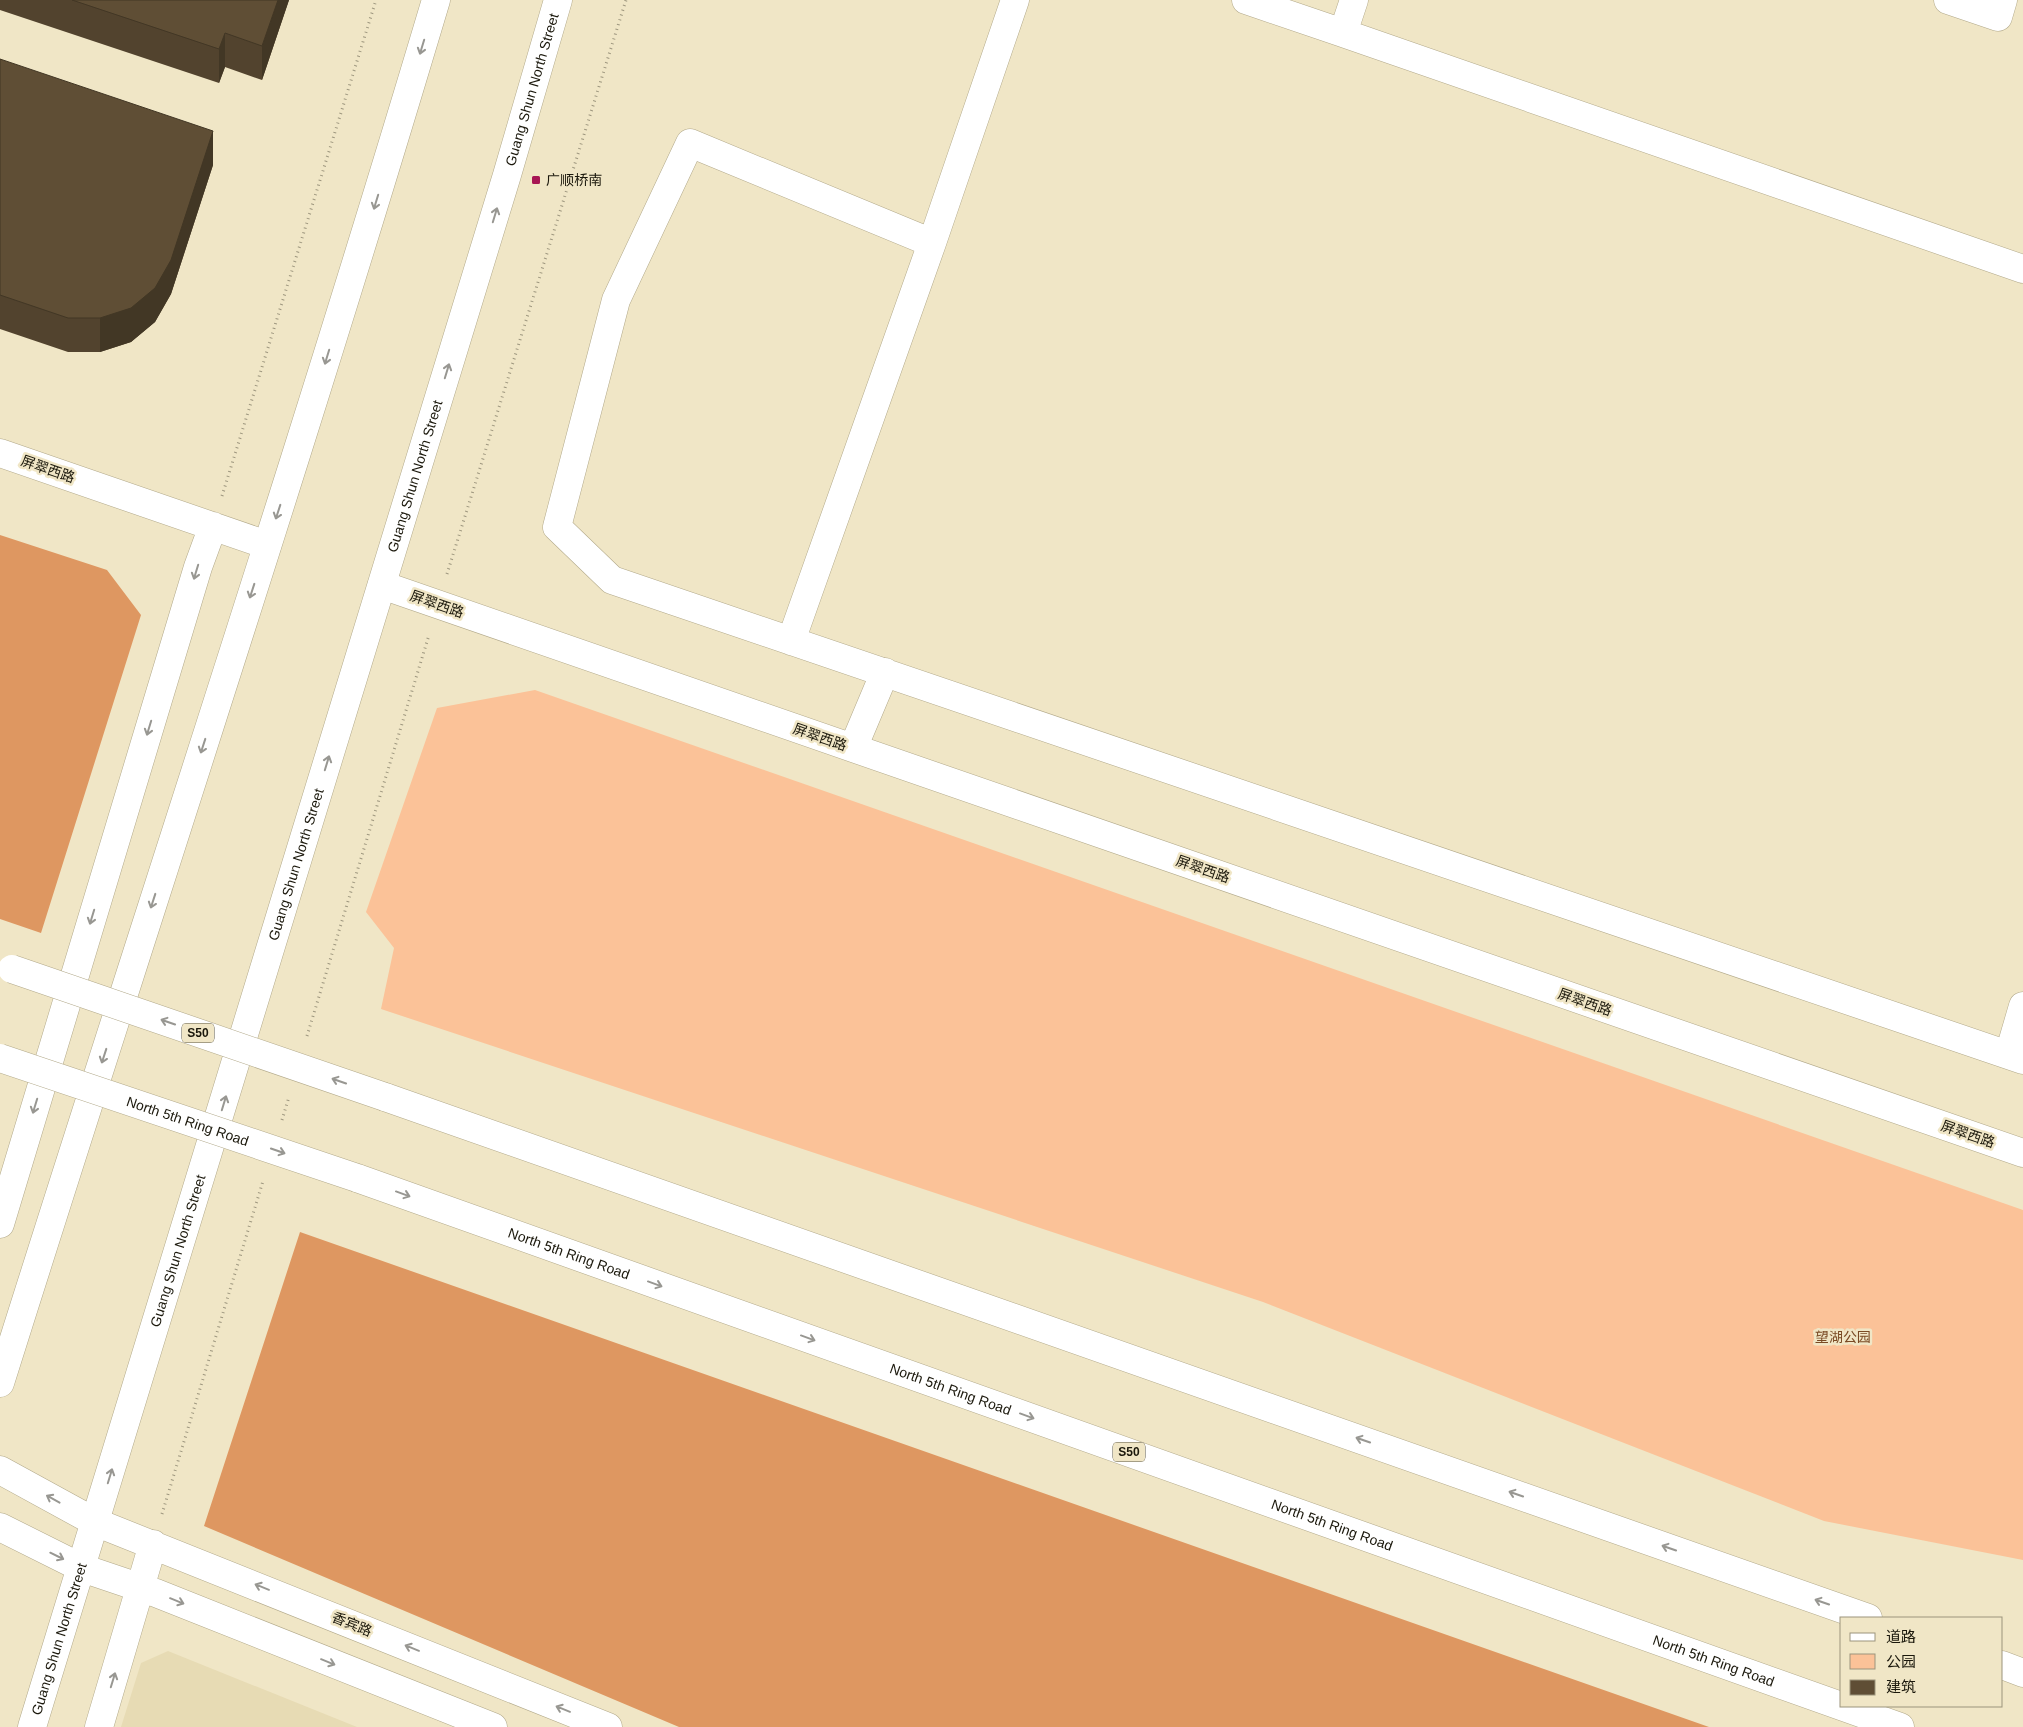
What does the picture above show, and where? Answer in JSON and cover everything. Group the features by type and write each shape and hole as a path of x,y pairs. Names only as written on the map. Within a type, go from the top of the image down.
{"main road":[{"path":"0,1383 383,180 436,0"},
{"name":"Guang Shun North Street","path":"32,1727 382,585 558,0"},
{"path":"791,640 932,243 1015,0"},
{"path":"1246,0 2023,269"},
{"path":"1344,33 1354,0"},
{"path":"1948,0 1998,17 2003,0"},
{"path":"932,243 690,143 616,300 557,527 612,580 2016,1057 2023,1006"},
{"name":"屏翠西路","path":"0,452 267,545"},
{"path":"0,1224 212,526"},
{"name":"屏翠西路","path":"382,585 2023,1154"},
{"path":"853,748 885,672"},
{"name":"S50","path":"6,966 385,1097 1865,1617"},
{"name":"North 5th Ring Road","path":"0,1058 357,1178 1840,1706"},
{"name":"香宾路","path":"0,1470 96,1522 608,1727"},
{"path":"0,1527 82,1568 140,1587 493,1727"},
{"path":"99,1727 153,1544"},
{"path":"2003,1665 2023,1672"},
{"name":"North 5th Ring Road","path":"1844,1707 1900,1727"}],"path":[{"path":"212,526 376,0"},
{"path":"304,1045 438,604 626,0"},
{"path":"281,1121 290,1093"},
{"path":"153,1544 264,1178"}],"shaded area":[{"path":"0,535 107,570 141,615 41,933 0,919"},
{"path":"300,1232 1709,1727 679,1727 204,1526"},
{"path":"168,1651 357,1727 121,1727 141,1663"}],"green space":[{"name":"望湖公园","path":"535,690 2023,1210 2023,1560 1824,1521 1263,1302 381,1009 394,948 366,912 437,708"}],"building":[{"path":"72,0 278,0 262,46 225,33 219,49"},
{"path":"0,59 213,131 171,260 155,288 131,308 100,318 68,318 0,295"}],"place":[{"name":"广顺桥南","path":"536,180"}]}
